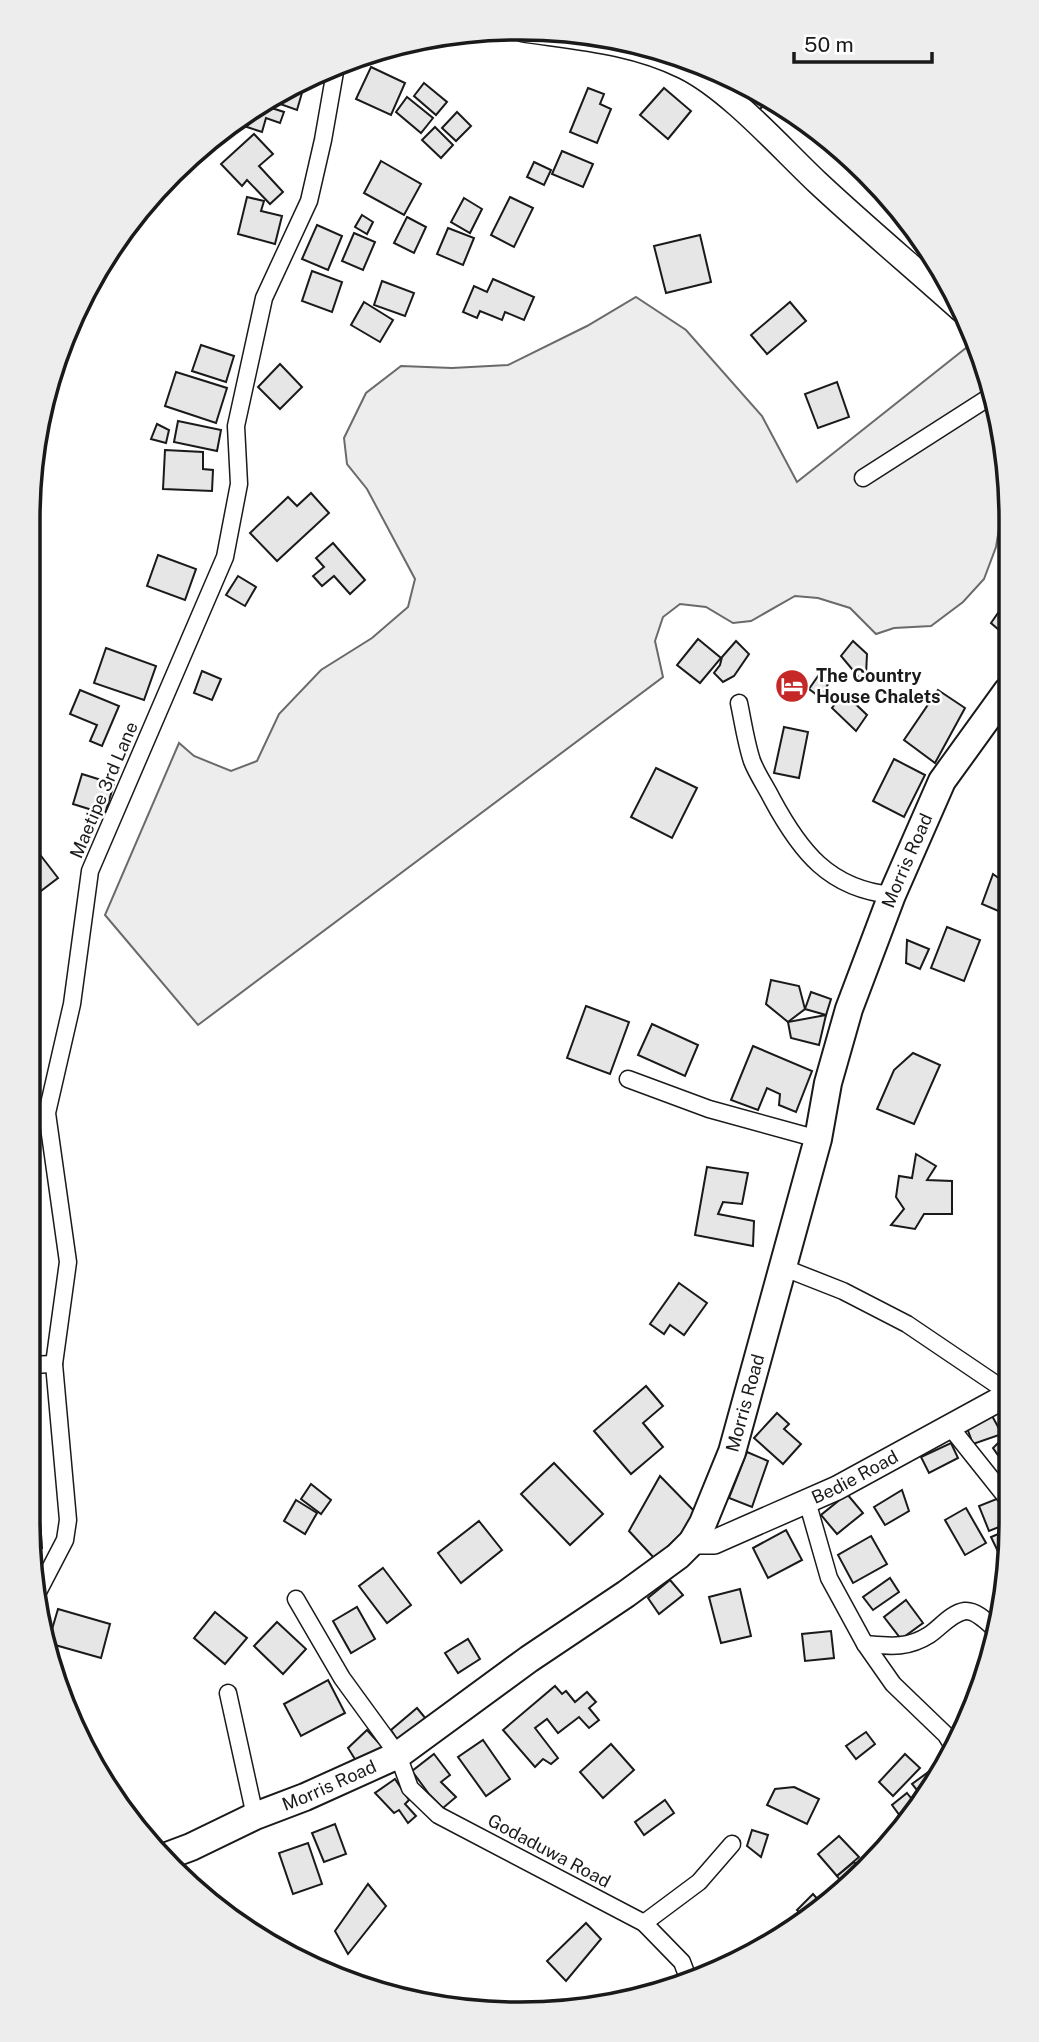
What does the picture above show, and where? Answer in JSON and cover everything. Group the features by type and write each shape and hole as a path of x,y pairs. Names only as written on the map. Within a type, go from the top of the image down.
{"main road":[{"path":"701,76 941,292"},
{"name":"Morris Road","path":"173,1853 398,1755 529,1659 626,1594 678,1556 692,1542 703,1523 732,1452 817,1139 828,1083 849,1009 892,895 942,781 999,702"},
{"name":"Bedie Road","path":"692,1542 714,1542 807,1502 999,1400"}],"street":[{"name":"Maetipe 3rd Lane","path":"44,1581 65,1540 68,1520 54,1364 68,1262 47,1113 72,1004 90,871 225,557 239,484 236,426 264,298 309,201 334,78"},
{"path":"863,478 983,401"},
{"path":"739,703 753,763 788,828 809,857 837,878 878,894 892,895"},
{"path":"628,1079 709,1109 817,1139"},
{"path":"782,1267 843,1292 907,1324 999,1387"},
{"path":"40,1365 54,1364"},
{"path":"951,1428 999,1488"},
{"path":"807,1502 829,1578 865,1644 893,1684 947,1737"},
{"name":"Godaduwa Road","path":"296,1599 342,1678 398,1755 410,1788 438,1815 644,1923 682,1962 686,1972"},
{"path":"865,1644 899,1647 927,1636 951,1617 966,1611 978,1614 988,1623"},
{"path":"228,1693 255,1816"},
{"path":"644,1923 699,1882 732,1844"}],"shaded area":[{"path":"636,297 686,330 762,416 797,482 966,348 990,426 998,488 999,529 996,547 984,579 963,602 931,626 894,628 876,634 850,608 818,598 795,596 751,621 733,623 706,607 680,604 663,617 655,641 663,677 198,1025 105,915 179,743 194,756 231,771 257,761 279,714 321,670 372,638 408,607 415,579 367,489 347,464 344,438 366,393 401,366 452,368 508,365 587,326"}],"building":[{"path":"371,67 405,83 391,115 356,99"},
{"path":"424,83 447,102 436,115 414,96"},
{"path":"588,88 604,94 600,104 611,109 597,143 570,132"},
{"path":"664,88 691,111 668,139 640,115"},
{"path":"302,93 297,110 280,104"},
{"path":"407,97 433,118 421,133 396,112"},
{"path":"747,98 763,106 759,110"},
{"path":"273,108 284,112 280,123 266,118 262,132 247,127"},
{"path":"457,112 471,126 456,141 442,128"},
{"path":"435,127 453,145 441,158 422,140"},
{"path":"254,134 273,154 259,166 283,192 270,204 247,180 242,186 221,164"},
{"path":"562,151 593,164 583,187 552,174"},
{"path":"381,161 421,184 404,215 364,193"},
{"path":"534,162 551,170 544,185 527,177"},
{"path":"247,197 264,201 261,211 282,216 275,244 238,234"},
{"path":"510,197 533,208 514,247 491,235"},
{"path":"464,198 482,209 470,233 451,222"},
{"path":"362,215 373,222 367,234 355,227"},
{"path":"407,217 426,227 414,253 394,243"},
{"path":"317,225 342,236 328,270 302,259"},
{"path":"448,228 474,238 463,265 437,254"},
{"path":"354,233 375,242 363,270 342,261"},
{"path":"700,235 711,282 666,293 654,246"},
{"path":"312,271 342,282 332,312 302,301"},
{"path":"493,279 534,297 524,320 505,312 502,320 480,311 477,318 463,312 474,286 487,292"},
{"path":"382,281 414,293 405,316 374,305"},
{"path":"364,302 393,320 380,342 351,325"},
{"path":"790,302 806,321 767,354 751,335"},
{"path":"201,345 234,356 226,382 192,371"},
{"path":"280,364 302,387 280,409 258,387"},
{"path":"176,372 227,388 216,423 165,406"},
{"path":"837,382 849,417 818,428 805,394"},
{"path":"178,421 221,430 217,451 174,442"},
{"path":"157,424 169,430 166,443 151,439"},
{"path":"165,450 203,452 203,469 213,470 212,491 163,489"},
{"path":"311,493 329,513 277,561 250,533 288,497 297,506"},
{"path":"333,543 365,580 350,594 334,576 322,586 313,576 324,567 316,558"},
{"path":"158,555 196,569 185,600 147,586"},
{"path":"238,576 256,587 245,606 226,595"},
{"path":"999,612 999,630 991,623"},
{"path":"698,639 721,658 700,683 677,665"},
{"path":"736,641 749,654 734,676 723,682 714,673 722,657"},
{"path":"853,641 867,654 866,675 862,681 841,656"},
{"path":"106,648 156,666 144,700 94,683"},
{"path":"823,669 832,676 821,698 809,689"},
{"path":"202,671 221,679 212,700 194,693"},
{"path":"80,690 119,706 102,746 90,741 97,725 70,714"},
{"path":"938,690 965,708 935,763 904,740"},
{"path":"844,693 867,715 856,731 832,708"},
{"path":"784,727 808,732 799,778 774,773"},
{"path":"894,759 925,775 904,817 873,801"},
{"path":"656,768 697,788 672,838 631,817"},
{"path":"82,774 114,784 105,814 73,804"},
{"path":"40,855 58,878 40,892"},
{"path":"993,874 999,878 999,911 982,904"},
{"path":"947,927 980,940 964,981 931,968"},
{"path":"907,940 929,949 920,969 906,963"},
{"path":"771,980 799,986 805,1009 788,1022 766,1004"},
{"path":"811,992 831,999 826,1015 805,1009"},
{"path":"586,1006 629,1022 610,1074 567,1058"},
{"path":"826,1015 819,1045 791,1038 788,1022"},
{"path":"652,1024 698,1045 685,1076 638,1055"},
{"path":"753,1046 812,1071 796,1112 779,1105 780,1094 767,1088 758,1110 731,1100"},
{"path":"913,1053 940,1065 914,1124 877,1109 894,1070"},
{"path":"916,1154 936,1166 927,1180 952,1181 952,1214 924,1214 915,1229 891,1225 904,1209 896,1197 899,1176 912,1178"},
{"path":"707,1167 748,1173 742,1204 723,1202 718,1214 754,1221 753,1246 695,1235"},
{"path":"679,1283 707,1303 684,1335 670,1325 664,1334 650,1324"},
{"path":"646,1386 663,1406 643,1423 663,1447 631,1474 594,1431"},
{"path":"777,1413 789,1424 784,1429 801,1444 783,1464 754,1438"},
{"path":"991,1414 999,1429 999,1435 973,1444 967,1428"},
{"path":"999,1442 999,1457 993,1448"},
{"path":"951,1443 958,1458 929,1473 921,1457"},
{"path":"747,1452 768,1461 752,1507 729,1498"},
{"path":"554,1463 603,1514 570,1545 521,1494"},
{"path":"660,1476 699,1516 655,1559 629,1531"},
{"path":"311,1484 331,1500 321,1514 301,1499"},
{"path":"902,1490 909,1511 885,1525 874,1507"},
{"path":"847,1494 863,1513 837,1534 821,1515"},
{"path":"999,1498 999,1527 989,1531 979,1506"},
{"path":"296,1500 317,1513 305,1534 284,1521"},
{"path":"966,1508 986,1543 965,1555 945,1520"},
{"path":"479,1521 502,1550 461,1583 438,1553"},
{"path":"786,1530 802,1560 768,1578 753,1548"},
{"path":"999,1534 998,1552 991,1537"},
{"path":"871,1536 887,1564 853,1583 838,1555"},
{"path":"383,1568 411,1605 387,1623 359,1586"},
{"path":"890,1578 899,1592 873,1610 863,1597"},
{"path":"670,1580 683,1595 659,1614 648,1598"},
{"path":"740,1589 751,1636 721,1643 709,1597"},
{"path":"906,1600 923,1623 901,1639 884,1617"},
{"path":"357,1607 375,1639 351,1653 333,1621"},
{"path":"58,1609 110,1624 101,1658 57,1645 52,1629"},
{"path":"215,1612 247,1638 225,1664 194,1638"},
{"path":"277,1622 306,1649 283,1674 254,1646"},
{"path":"831,1631 834,1658 805,1661 802,1634"},
{"path":"468,1639 480,1659 458,1673 445,1653"},
{"path":"328,1680 345,1713 301,1736 284,1704"},
{"path":"555,1686 562,1694 566,1691 575,1702 587,1692 596,1702 589,1708 599,1720 589,1728 579,1717 558,1733 547,1719 535,1728 558,1758 551,1764 543,1759 535,1767 503,1730"},
{"path":"417,1708 431,1725 401,1745 391,1730"},
{"path":"367,1730 387,1752 358,1764 348,1748"},
{"path":"866,1732 875,1744 856,1759 846,1746"},
{"path":"483,1740 510,1779 486,1796 458,1757"},
{"path":"611,1744 634,1770 603,1798 580,1772"},
{"path":"434,1754 450,1775 441,1782 456,1797 443,1808 412,1771"},
{"path":"905,1754 920,1768 893,1796 879,1782"},
{"path":"929,1771 917,1790 912,1784"},
{"path":"395,1779 409,1800 405,1804 416,1816 408,1823 399,1810 394,1813 375,1793"},
{"path":"794,1787 819,1799 807,1824 767,1805 775,1789"},
{"path":"907,1793 911,1798 899,1815 892,1805"},
{"path":"665,1800 674,1813 644,1835 635,1822"},
{"path":"335,1824 346,1854 324,1862 312,1833"},
{"path":"752,1830 768,1835 761,1857 747,1846"},
{"path":"839,1836 859,1857 837,1876 818,1854"},
{"path":"308,1843 322,1884 293,1894 279,1853"},
{"path":"854,1862 855,1863 839,1879 837,1876"},
{"path":"368,1884 386,1906 348,1954 335,1931"},
{"path":"813,1894 817,1898 799,1912 797,1910"},
{"path":"586,1923 601,1939 566,1981 547,1961"}],"place":[{"name":"The Country House Chalets","path":"792,686"}]}
